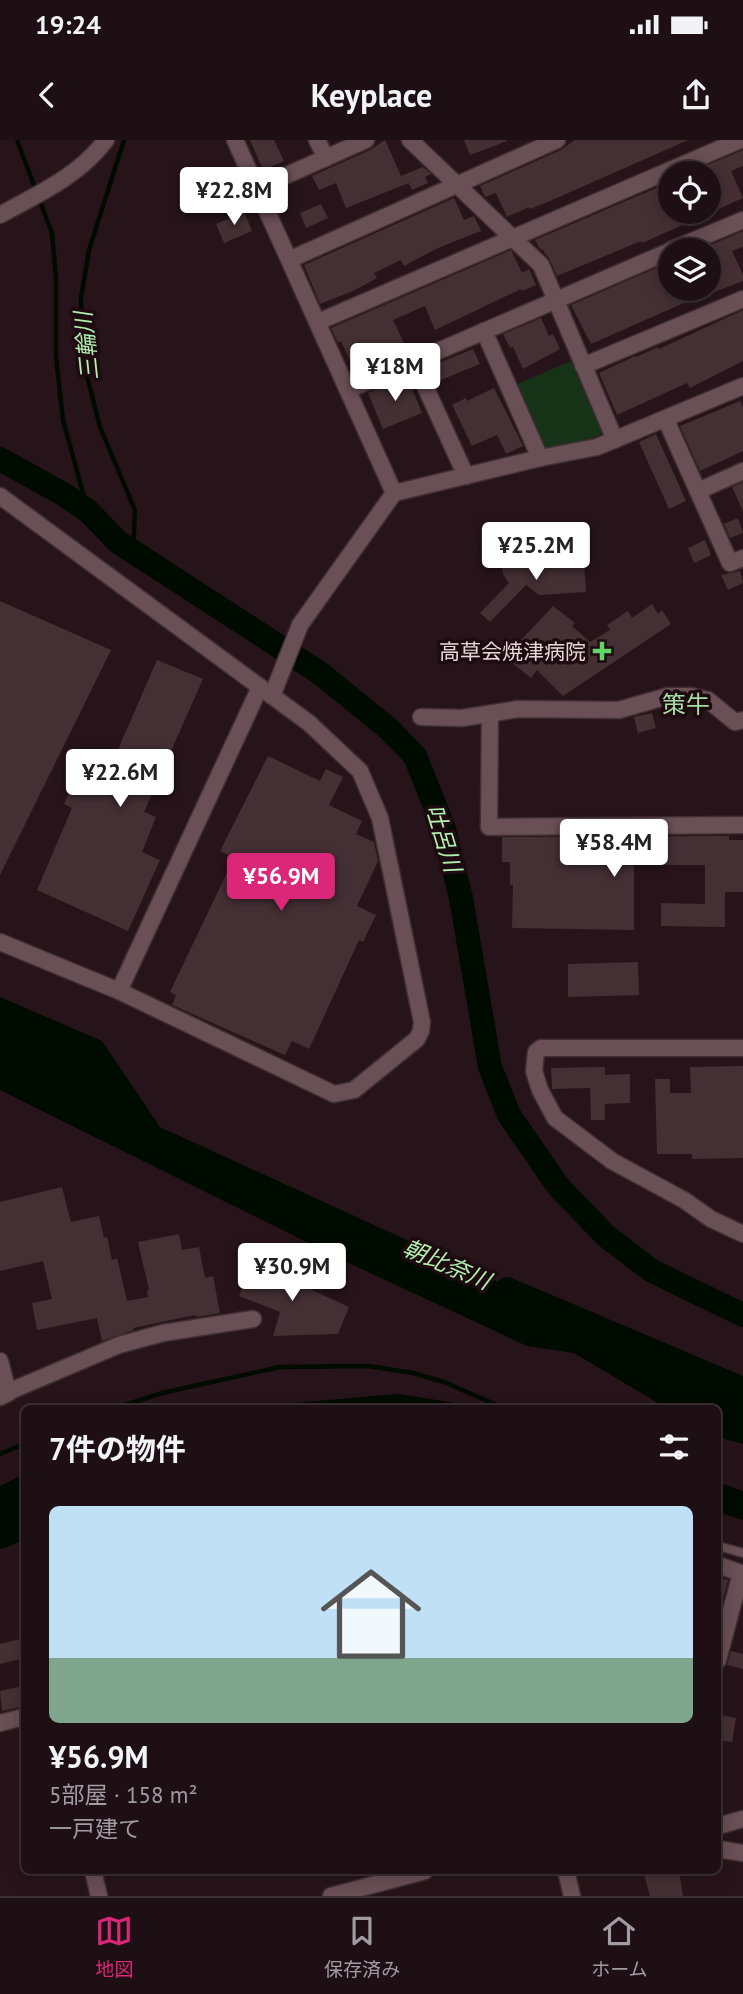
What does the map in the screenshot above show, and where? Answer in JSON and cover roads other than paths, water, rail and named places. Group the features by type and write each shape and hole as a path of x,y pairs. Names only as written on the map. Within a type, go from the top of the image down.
{"street":[{"path":"0,215 48,189 82,166 106,140"},
{"path":"236,140 394,493"},
{"path":"317,140 326,158"},
{"path":"258,188 366,140"},
{"path":"410,140 541,265 615,440"},
{"path":"290,259 558,140"},
{"path":"318,322 740,140"},
{"path":"701,238 743,220"},
{"path":"348,390 658,256"},
{"path":"583,366 743,299"},
{"path":"484,331 540,458"},
{"path":"414,362 466,476"},
{"path":"119,991 300,625 394,493 597,447 743,386"},
{"path":"666,420 730,563 743,558"},
{"path":"698,491 743,471"},
{"path":"0,496 309,723 360,771 380,818 422,1022 421,1031 417,1039 354,1090 334,1094 119,991 0,942"},
{"path":"421,717 462,718 519,709 620,710 668,696 691,696 708,700 735,722 743,720"},
{"path":"491,715 489,827 743,825"},
{"path":"743,1048 541,1048 536,1052 534,1070 540,1090 555,1118 612,1161 684,1200 711,1219 743,1234"},
{"path":"0,1360 4,1394 120,1345 163,1333 253,1319"},
{"path":"721,1556 736,1562 741,1573 721,1649"},
{"path":"721,1566 741,1573"},
{"path":"0,1723 21,1718"},
{"path":"721,1825 743,1819"},
{"path":"721,1849 743,1853"},
{"path":"94,1874 99,1896"},
{"path":"331,1896 414,1874"},
{"path":"567,1874 572,1896"}],"lane":[{"path":"721,1547 743,1553"}],"water":[{"path":"0,997 102,1041 160,1127 743,1394 743,1444 721,1438 721,1405 661,1405 574,1353 527,1346 351,1264 0,1090"},
{"path":"399,1394 468,1405 268,1405"},
{"path":"21,1476 21,1524 0,1534 0,1486"},
{"path":"721,1483 743,1491 743,1520 721,1513"}],"waterway":[{"path":"17,140 52,233 56,278 56,356 63,420 88,511"},
{"name":"三輪川","path":"124,140 89,250 81,298 87,376 100,427 135,510 133,550"},
{"name":"吐呂川","path":"0,459 63,494 88,511 118,542 320,673 389,729 415,756 443,826 461,898 490,1067 509,1115 558,1186 606,1236 652,1271 743,1315"},
{"name":"朝比奈川","path":"507,1289 743,1389"},
{"path":"125,1405 162,1393 280,1367 368,1366 413,1373 444,1382 497,1405"},
{"path":"0,1454 21,1445"},
{"path":"0,1537 21,1528"}],"place":[{"name":"高草会焼津病院","path":"602,651"}],"district":[{"name":"策牛","path":"686,704"}]}
